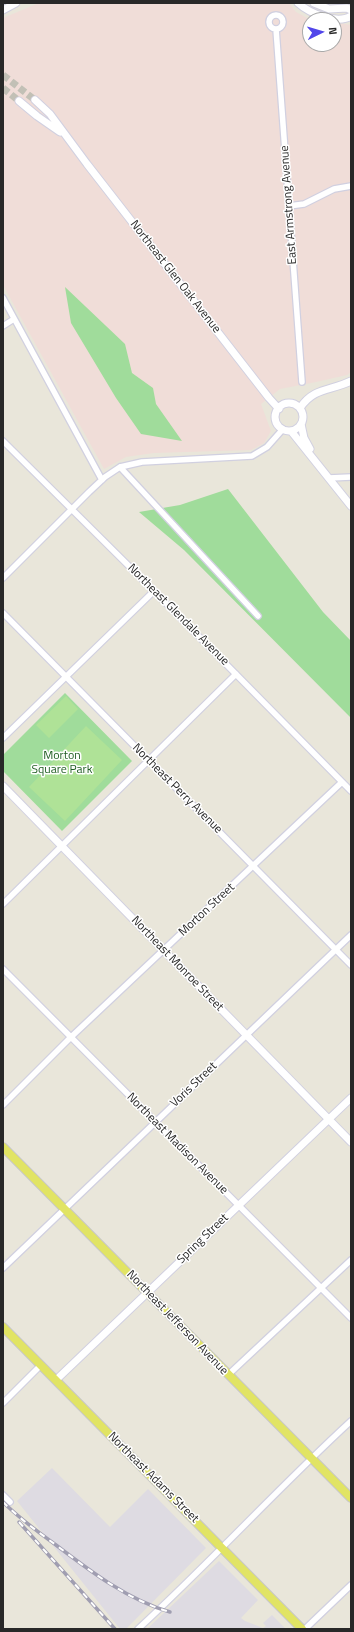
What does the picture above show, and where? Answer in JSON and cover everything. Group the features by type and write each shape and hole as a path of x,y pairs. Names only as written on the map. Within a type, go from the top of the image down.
{"main road":[{"name":"Northeast Jefferson Avenue","path":"3,1147 351,1498"},
{"name":"Northeast Adams Street","path":"3,1327 302,1629"}],"street":[{"path":"3,7 12,3"},
{"path":"3,10 16,3"},
{"path":"298,3 316,15 332,19 348,18 351,16"},
{"path":"314,3 329,9 339,6 351,10"},
{"name":"East Armstrong Avenue","path":"276,29 302,382"},
{"name":"Northeast Glen Oak Avenue","path":"35,100 50,114 278,409"},
{"name":"Northeast Glen Oak Avenue","path":"19,101 37,116 55,128 73,145"},
{"path":"289,206 304,204 334,188 351,186"},
{"path":"3,298 102,480"},
{"path":"3,326 14,319"},
{"path":"300,408 306,399 317,393 351,381"},
{"path":"301,424 295,430 287,430 280,427 276,420 278,409 289,403 300,408 303,416 301,424 304,438 317,463"},
{"path":"287,430 317,463 351,506"},
{"path":"3,578 102,480 120,467 142,462 252,456 267,447 287,430"},
{"name":"Northeast Glendale Avenue","path":"3,441 154,591 351,791"},
{"path":"120,467 258,616"},
{"path":"329,478 351,477"},
{"path":"3,738 154,591"},
{"name":"Northeast Perry Avenue","path":"3,613 351,965"},
{"path":"3,904 61,845 236,674"},
{"name":"Morton Street","path":"3,1105 70,1038 342,782"},
{"name":"Northeast Monroe Street","path":"3,786 351,1142"},
{"name":"Voris Street","path":"3,1268 351,936"},
{"name":"Northeast Madison Avenue","path":"3,969 70,1038 351,1318"},
{"name":"Spring Street","path":"56,1380 351,1098"},
{"path":"228,1375 351,1260"},
{"path":"3,1403 41,1365"},
{"path":"138,1629 222,1548 311,1457 351,1421"},
{"path":"3,1495 10,1502"},
{"path":"305,1629 351,1585"}],"shaded area":[{"path":"39,3 289,3 296,12 302,15 302,52 342,52 342,23 351,25 351,372 347,375 280,389 261,404 271,431 264,443 251,450 154,453 126,457 104,469 3,285 3,18"},
{"path":"52,1468 110,1527 148,1489 206,1548 126,1629 120,1629 17,1501"},
{"path":"219,1561 258,1600 241,1618 263,1628 266,1626 263,1623 272,1615 286,1629 147,1629"}],"green space":[{"path":"65,287 125,344 132,373 153,388 156,404 182,441 141,434 116,398 71,323"},
{"path":"228,489 323,612 351,641 351,718 184,550 139,512 180,505"},
{"name":"Morton Square Park","path":"65,693 132,761 62,831 3,771 3,755"},
{"path":"66,696 78,709 49,738 36,725"},
{"path":"86,726 122,760 65,821 29,787"}],"tunnel":[{"path":"3,75 35,100"},
{"path":"3,88 19,101"}],"railway":[{"path":"3,1502 36,1530 110,1584 139,1600 170,1612"},
{"path":"19,1522 115,1629"}]}
